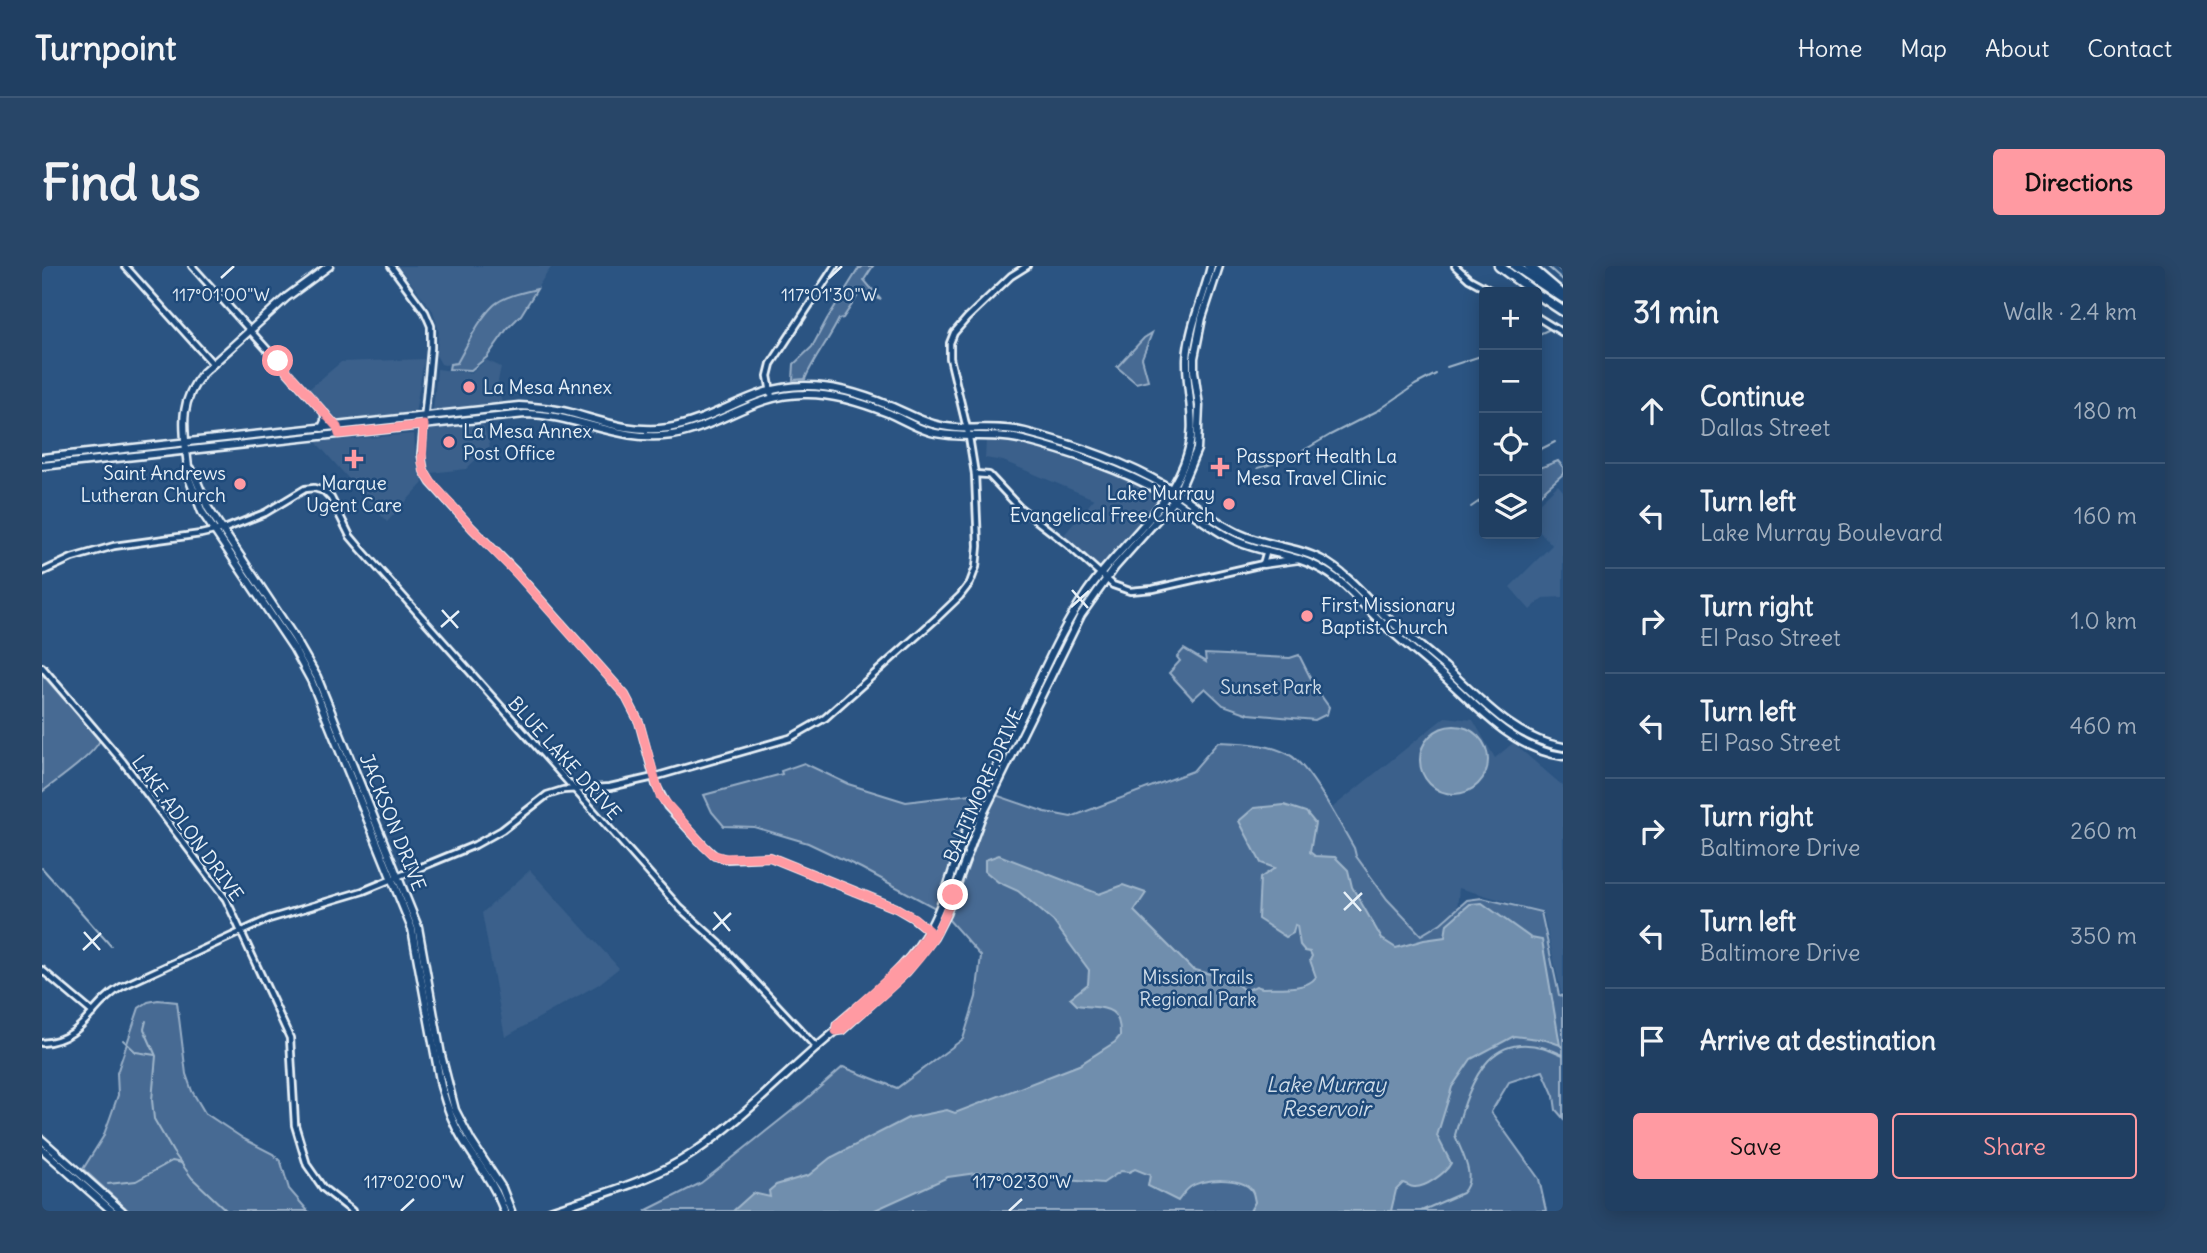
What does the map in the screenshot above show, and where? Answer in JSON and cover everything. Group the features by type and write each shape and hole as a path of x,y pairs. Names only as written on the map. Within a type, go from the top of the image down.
{"highway":[{"path":"1497,266 1527,287"},
{"path":"1515,266 1563,296"},
{"path":"1529,266 1563,296"},
{"path":"1542,297 1563,311"}],"main road":[{"name":"JACKSON DRIVE","path":"329,266 297,289 195,383 184,415 187,473 193,493 308,673 418,927 450,1097 460,1122 495,1175 511,1211"},
{"name":"BALTIMORE DRIVE","path":"1173,495 1189,448 1192,426 1187,373 1189,345 1211,266"},
{"name":"BALTIMORE DRIVE","path":"1077,614 981,818 946,914 934,937 906,972 842,1030 836,1031 837,1025 916,951 929,931 973,814 1077,614 1103,577 1173,495 1197,449 1199,406 1194,358 1202,318 1219,266"},
{"path":"42,458 186,447 424,421 539,414 622,435 671,435 691,431 771,394 812,390 846,391 934,424 968,433 1004,429 1135,470 1238,542 1312,555 1339,570 1383,614 1504,721 1532,738 1563,747"},
{"path":"322,428 326,421 325,414"},
{"path":"42,466 322,428 338,430"},
{"path":"1268,546 1335,577 1391,632 1500,727 1528,746 1563,756"},
{"path":"1263,564 1301,559"},
{"name":"JACKSON DRIVE","path":"395,878 412,929 441,1086 448,1110 461,1137 497,1192 504,1211"},
{"path":"550,1211 638,1181 692,1154 836,1031"},
{"path":"42,1140 122,1211"},
{"path":"42,1149 112,1211"},
{"path":"76,1179 81,1179 122,1211"}],"street":[{"path":"125,266 213,364"},
{"path":"192,266 338,430"},
{"path":"391,266 425,312 431,326 432,348 422,461 424,471 472,528 515,571 621,690 639,722 660,796 667,806 712,854 727,859 770,857 896,908 929,931"},
{"path":"771,394 769,373 773,361 835,266"},
{"path":"42,1043 69,1036 121,988 269,919 363,891 489,838 547,795 573,788 610,787 654,777 790,738 825,719 937,618 970,583 976,567 978,546 975,474 950,358 951,339 958,327 994,292 1027,266"},
{"path":"1455,266 1469,279 1484,287"},
{"path":"1542,320 1563,333"},
{"path":"975,474 989,475 1019,507 1121,589 1139,591 1263,564 1268,546"},
{"name":"BLUE LAKE DRIVE","path":"218,530 265,513 302,490 317,489 329,495 350,536 360,549 680,908 721,945 816,1047"},
{"path":"42,572 72,558 114,546 218,530"},
{"name":"LAKE ADLON DRIVE","path":"42,667 123,762 222,893 290,1038 295,1125 305,1159 323,1188 352,1211"},
{"path":"42,971 93,1013"}],"shaded area":[{"path":"398,266 552,266 537,288 495,304 456,363 445,365 441,364 436,355 439,332 433,311"},
{"path":"424,359 415,414 340,422 309,389 341,362"},
{"path":"486,360 501,367 498,381 502,405 433,411 437,369 471,373"},
{"path":"482,421 490,446 466,469 431,473 426,464 429,430"},
{"path":"414,434 416,463 423,483 387,522 316,442"},
{"path":"986,440 1015,440 1042,448 1098,468 1158,495 1160,501 1100,568 1064,535 1094,499 1003,461 985,458"},
{"path":"1558,485 1563,491 1563,597 1543,598 1530,610 1510,587 1552,545 1542,534 1542,500"},
{"path":"1445,717 1473,720 1495,758 1513,743 1563,786 1563,993 1543,912 1459,888 1457,910 1438,928 1416,937 1351,858 1332,808"},
{"path":"530,870 619,968 599,984 505,1037 482,913"}],"green space":[{"path":"873,266 864,280 881,300 861,291 843,318 839,319 805,379 793,380 794,364 812,347 859,268"},
{"path":"537,289 521,315 487,357 471,370 449,369 450,364 457,363 478,325 494,305 509,297"},
{"path":"1152,333 1142,358 1148,380 1136,383 1117,367"},
{"path":"1558,461 1563,467 1563,474 1542,493 1542,476 1542,467"},
{"name":"Sunset Park","path":"1184,649 1206,662 1205,654 1290,658 1299,655 1315,687 1329,707 1327,714 1315,720 1249,714 1223,705 1205,688 1193,699 1169,673 1180,661 1177,657"},
{"path":"42,674 100,740 83,760 42,792"},
{"name":"Mission Trails Regional Park","path":"1218,742 1263,746 1280,750 1296,760 1324,796 1356,856 1387,899 1421,935 1441,923 1467,900 1482,898 1541,912 1559,995 1563,996 1563,1118 1556,1110 1554,1096 1543,1071 1509,1082 1491,1112 1539,1179 1546,1211 645,1211 701,1183 843,1067 897,1088 963,1039 976,997 981,956 941,911 808,843 754,827 724,826 712,812 704,795 782,774 781,771 804,763 848,784 906,802 987,792 1045,812 1071,817 1193,771"},
{"path":"158,1000 177,1002 186,1074 205,1113 244,1139 273,1154 281,1162 289,1189 308,1211 129,1211 83,1169 103,1137 118,1095 117,1073 139,1008"}],"water":[{"path":"1454,726 1467,729 1478,736 1485,747 1488,760 1485,773 1478,784 1467,791 1454,794 1441,791 1430,784 1423,773 1420,760 1423,747 1430,736 1441,729"},
{"name":"Lake Murray Reservoir","path":"1284,805 1306,812 1315,823 1310,852 1315,856 1335,857 1348,870 1352,887 1382,939 1396,948 1445,937 1447,924 1470,904 1482,903 1531,938 1542,940 1560,1045 1546,1040 1514,1036 1471,1059 1452,1087 1437,1136 1451,1163 1435,1179 1419,1187 1403,1183 1396,1190 1391,1211 1250,1211 1255,1202 1252,1191 1240,1183 1222,1180 1195,1185 1178,1201 1148,1186 1150,1175 1135,1169 1129,1172 1121,1171 1103,1183 976,1173 948,1177 873,1211 733,1211 753,1193 770,1197 769,1191 776,1185 809,1175 830,1158 908,1118 947,1110 955,1113 1079,1065 1120,1036 1117,1018 1113,1013 1101,1008 1077,1005 1070,998 1088,984 1089,970 1053,921 1018,891 998,882 985,871 985,860 999,855 1099,894 1123,885 1146,893 1134,911 1192,969 1228,979 1245,991 1256,986 1291,987 1311,981 1316,977 1310,960 1312,956 1300,945 1297,926 1295,925 1293,933 1286,937 1258,919 1260,878 1275,868 1261,863 1239,821 1254,808"}],"waterway":[{"path":"1547,266 1563,280"},
{"path":"1542,333 1548,330"},
{"path":"1447,367 1479,357"},
{"path":"1258,468 1289,459 1379,410 1436,374"},
{"path":"1542,448 1555,442"},
{"path":"1471,507 1479,501"},
{"path":"42,868 111,946"},
{"path":"146,1021 144,1029 156,1056 152,1100 154,1119 192,1178 227,1211"},
{"path":"123,1040 136,1052 155,1055"},
{"path":"1421,1211 1462,1193 1467,1187 1467,1165 1455,1135 1469,1093 1488,1060 1502,1050 1518,1045 1539,1046 1563,1055"},
{"path":"1560,1045 1563,1048"},
{"path":"108,1184 136,1181 172,1161 182,1163"},
{"path":"977,1211 990,1211"}],"place":[{"name":"La Mesa Annex","path":"469,387"},
{"name":"La Mesa Annex Post Office","path":"449,442"},
{"name":"Marque Ugent Care","path":"354,459"},
{"name":"Passport Health La Mesa Travel Clinic","path":"1220,467"},
{"name":"Saint Andrews Lutheran Church","path":"240,484"},
{"name":"Lake Murray Evangelical Free Church","path":"1229,504"},
{"name":"First Missionary Baptist Church","path":"1307,616"}],"route":[{"path":"278,361 337,427 339,434 424,425 421,454 424,471 431,482 621,690 639,722 660,796 710,852 727,859 770,857 896,908 929,931 916,951 837,1025 836,1031 842,1030 921,956 934,937 953,895"}]}
